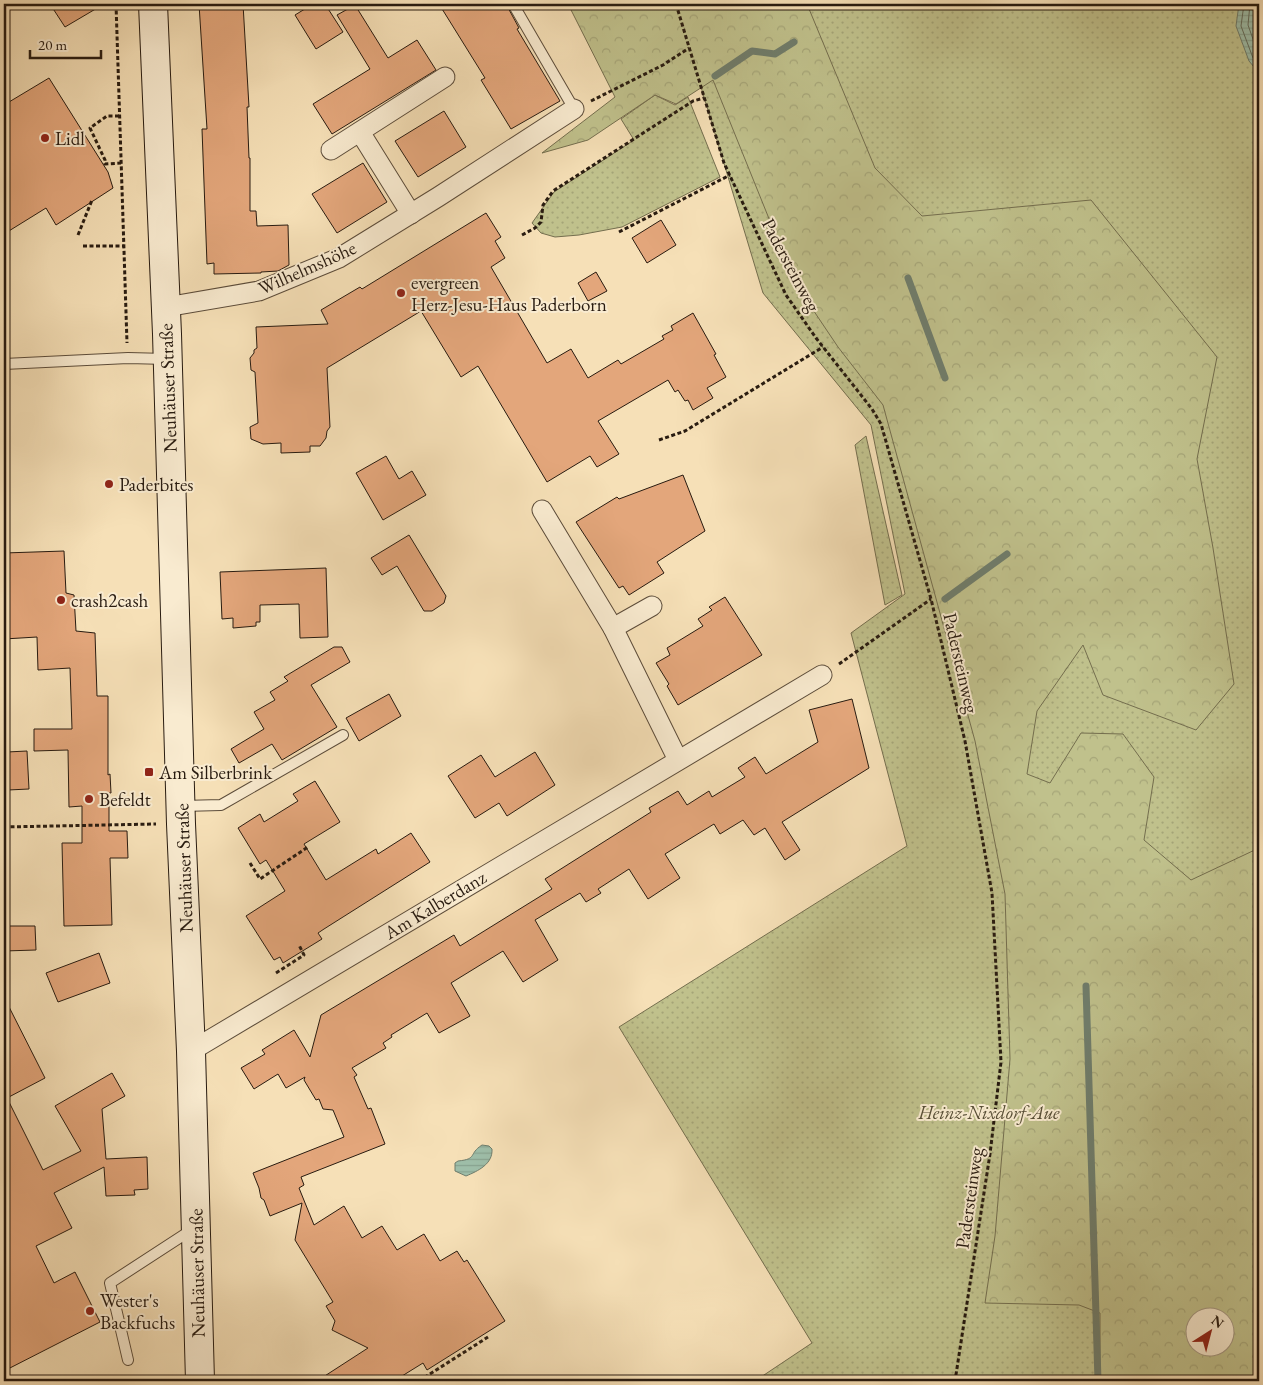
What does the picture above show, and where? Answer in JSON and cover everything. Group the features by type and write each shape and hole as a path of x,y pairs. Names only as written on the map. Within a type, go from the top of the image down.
{"main road":[{"name":"Neuhäuser Straße","path":"153,4 168,359 200,1381"}],"street":[{"path":"331,150 444,77"},
{"name":"Wilhelmshöhe","path":"166,307 259,291 339,258 574,109"},
{"path":"360,132 411,214"},
{"path":"542,510 613,628 678,760"},
{"path":"613,628 652,606"},
{"name":"Am Kalberdanz","path":"191,1051 822,676"}],"lane":[{"path":"513,4 574,109"},
{"path":"4,364 128,358 168,359"},
{"path":"181,815 221,806 343,735"},
{"path":"128,1360 110,1283 196,1227"}],"path":[{"path":"116,4 128,358"},
{"name":"Padersteinweg","path":"676,4 724,163 786,295 823,347 872,409 881,424 931,599 965,741 992,893 1001,1062 990,1154 955,1381"},
{"path":"574,109 663,65 689,48"},
{"path":"522,235 535,228 541,222 543,205 554,192 677,111 693,101 704,98"},
{"path":"120,116 107,116 90,128 105,160 105,164 121,163"},
{"path":"619,232 730,175"},
{"path":"78,235 92,200"},
{"path":"83,246 124,246"},
{"path":"658,440 685,431 823,347"},
{"path":"822,676 931,599"},
{"path":"4,827 181,815"},
{"path":"250,863 260,879 308,847"},
{"path":"269,978 304,955 299,945"},
{"path":"419,1381 488,1337"}],"green space":[{"path":"568,4 807,4 875,168 922,216 1091,200 1217,357 1197,459 1234,684 1196,730 1103,695 1083,645 1037,711 1027,774 1050,783 1081,733 1123,734 1154,777 1144,840 1191,880 1259,848 1259,1381 1100,1381 1100,1313 1079,1305 985,1303 995,1236 1010,1059 1005,894 975,741 883,405 838,347 795,283 713,80 676,104 655,95 588,140 542,153 615,97"},
{"name":"Heinz-Nixdorf-Aue","path":"676,4 1259,4 1259,1381 755,1381 812,1343 619,1027 907,846 851,633 905,594 871,425 763,293"},
{"path":"655,95 675,105 688,97 720,177 622,227 579,235 555,237 541,233 532,223 554,192 634,140 621,119"},
{"path":"866,436 902,595 885,605 855,445"}],"water":[{"path":"1239,4 1259,4 1259,73 1249,61 1236,26"},
{"path":"482,1145 489,1146 492,1149 490,1159 484,1166 466,1176 455,1171 455,1163 471,1157"}],"building":[{"path":"50,4 104,4 65,27"},
{"path":"199,4 243,4 249,107 247,107 250,158 250,211 256,211 257,226 288,225 289,265 278,271 214,274 214,263 207,264 202,129 207,129"},
{"path":"313,4 325,4 343,32 316,49 295,15"},
{"path":"439,4 506,4 519,28 517,29 560,101 511,129 481,80 485,78"},
{"path":"355,5 388,58 417,40 436,70 332,134 313,104 370,69 337,15"},
{"name":"Lidl","path":"49,78 108,172 113,188 56,225 46,208 4,234 4,105"},
{"path":"444,111 466,147 418,177 395,141"},
{"path":"363,163 387,202 337,233 312,194"},
{"path":"486,213 501,237 495,241 505,258 491,267 547,363 571,349 588,378 618,360 621,364 664,339 662,336 673,330 671,326 693,313 716,354 714,355 726,377 707,388 713,398 693,410 688,400 685,401 678,390 675,392 668,380 598,421 619,454 597,467 590,456 547,482 478,366 461,377 421,311 327,368 330,427 326,438 320,446 310,446 310,452 281,453 281,443 263,444 251,439 250,427 258,423 255,372 251,370 250,358 257,348 256,327 328,324 321,310 360,287 362,289"},
{"path":"661,220 676,245 647,263 632,238"},
{"path":"596,272 607,291 588,301 578,283"},
{"path":"386,456 399,479 412,471 426,495 383,520 356,473"},
{"path":"683,475 705,531 657,562 664,573 629,595 623,586 619,588 576,522 617,497 619,499"},
{"path":"409,535 446,596 444,603 432,611 424,611 397,566 382,575 371,558"},
{"path":"64,551 66,593 74,595 76,631 95,633 97,696 108,696 108,775 110,774 111,793 109,793 109,831 127,831 128,858 110,858 112,925 64,926 62,843 82,843 82,806 69,807 68,750 34,751 34,729 72,729 70,668 38,670 37,637 4,639 4,553"},
{"path":"326,568 328,637 300,638 299,604 260,605 260,622 256,622 256,626 233,628 233,618 222,619 220,572"},
{"path":"725,597 762,655 678,705 667,686 669,684 656,663 670,655 667,648 703,626 698,619 712,610 709,607"},
{"path":"334,647 342,647 350,662 311,685 337,727 282,760 272,744 239,763 231,749 264,729 254,712 275,700 270,692 288,681 284,677"},
{"path":"389,694 401,716 359,741 346,718"},
{"path":"852,699 869,768 782,822 800,850 785,860 765,828 754,835 743,820 720,834 714,824 665,854 680,878 648,899 629,869 598,889 601,893 586,902 580,893 535,920 558,960 523,982 503,951 451,983 470,1016 439,1033 427,1013 391,1035 392,1037 383,1043 386,1048 352,1068 357,1075 354,1077 368,1109 371,1108 385,1144 301,1177 304,1185 299,1188 314,1225 344,1206 362,1238 382,1226 397,1250 424,1234 440,1261 457,1251 464,1262 467,1260 505,1321 427,1370 423,1363 394,1381 317,1381 368,1348 332,1330 335,1321 326,1306 333,1302 295,1240 302,1203 270,1216 264,1200 261,1198 253,1173 344,1137 333,1110 323,1109 319,1099 316,1100 304,1080 305,1077 286,1088 278,1074 254,1089 241,1068 265,1054 262,1050 294,1030 310,1057 321,1015 454,935 460,946 552,889 545,879 651,812 649,808 678,791 687,805 709,791 712,797 745,777 738,768 755,757 766,774 818,742 809,710"},
{"path":"27,751 29,789 8,790 7,752"},
{"path":"535,752 555,785 507,816 499,803 475,818 448,776 481,755 495,777"},
{"path":"315,781 340,822 304,844 326,880 376,849 378,854 411,833 430,862 318,933 322,939 283,963 280,957 274,960 246,916 285,891 266,860 260,864 238,828 260,814 264,822 298,801 293,794"},
{"path":"4,926 35,926 36,950 4,951"},
{"path":"99,953 110,983 58,1002 46,973"},
{"path":"4,997 45,1078 7,1098 43,1170 81,1151 55,1106 112,1073 125,1096 102,1109 106,1159 147,1157 148,1189 134,1190 135,1195 106,1196 104,1167 54,1193 72,1228 36,1246 54,1283 75,1272 100,1322 4,1371"}],"waterway":[{"path":"715,76 752,51 775,54 794,42"},
{"path":"908,278 945,378"},
{"path":"945,599 1007,554"},
{"path":"1086,986 1098,1381"}],"place":[{"name":"Lidl","path":"45,138"},
{"name":"evergreen Herz-Jesu-Haus Paderborn","path":"401,293"},
{"name":"Paderbites","path":"109,484"},
{"name":"crash2cash","path":"61,600"},
{"name":"Am Silberbrink","path":"149,772"},
{"name":"Befeldt","path":"89,799"},
{"name":"Wester's Backfuchs","path":"90,1311"}]}
